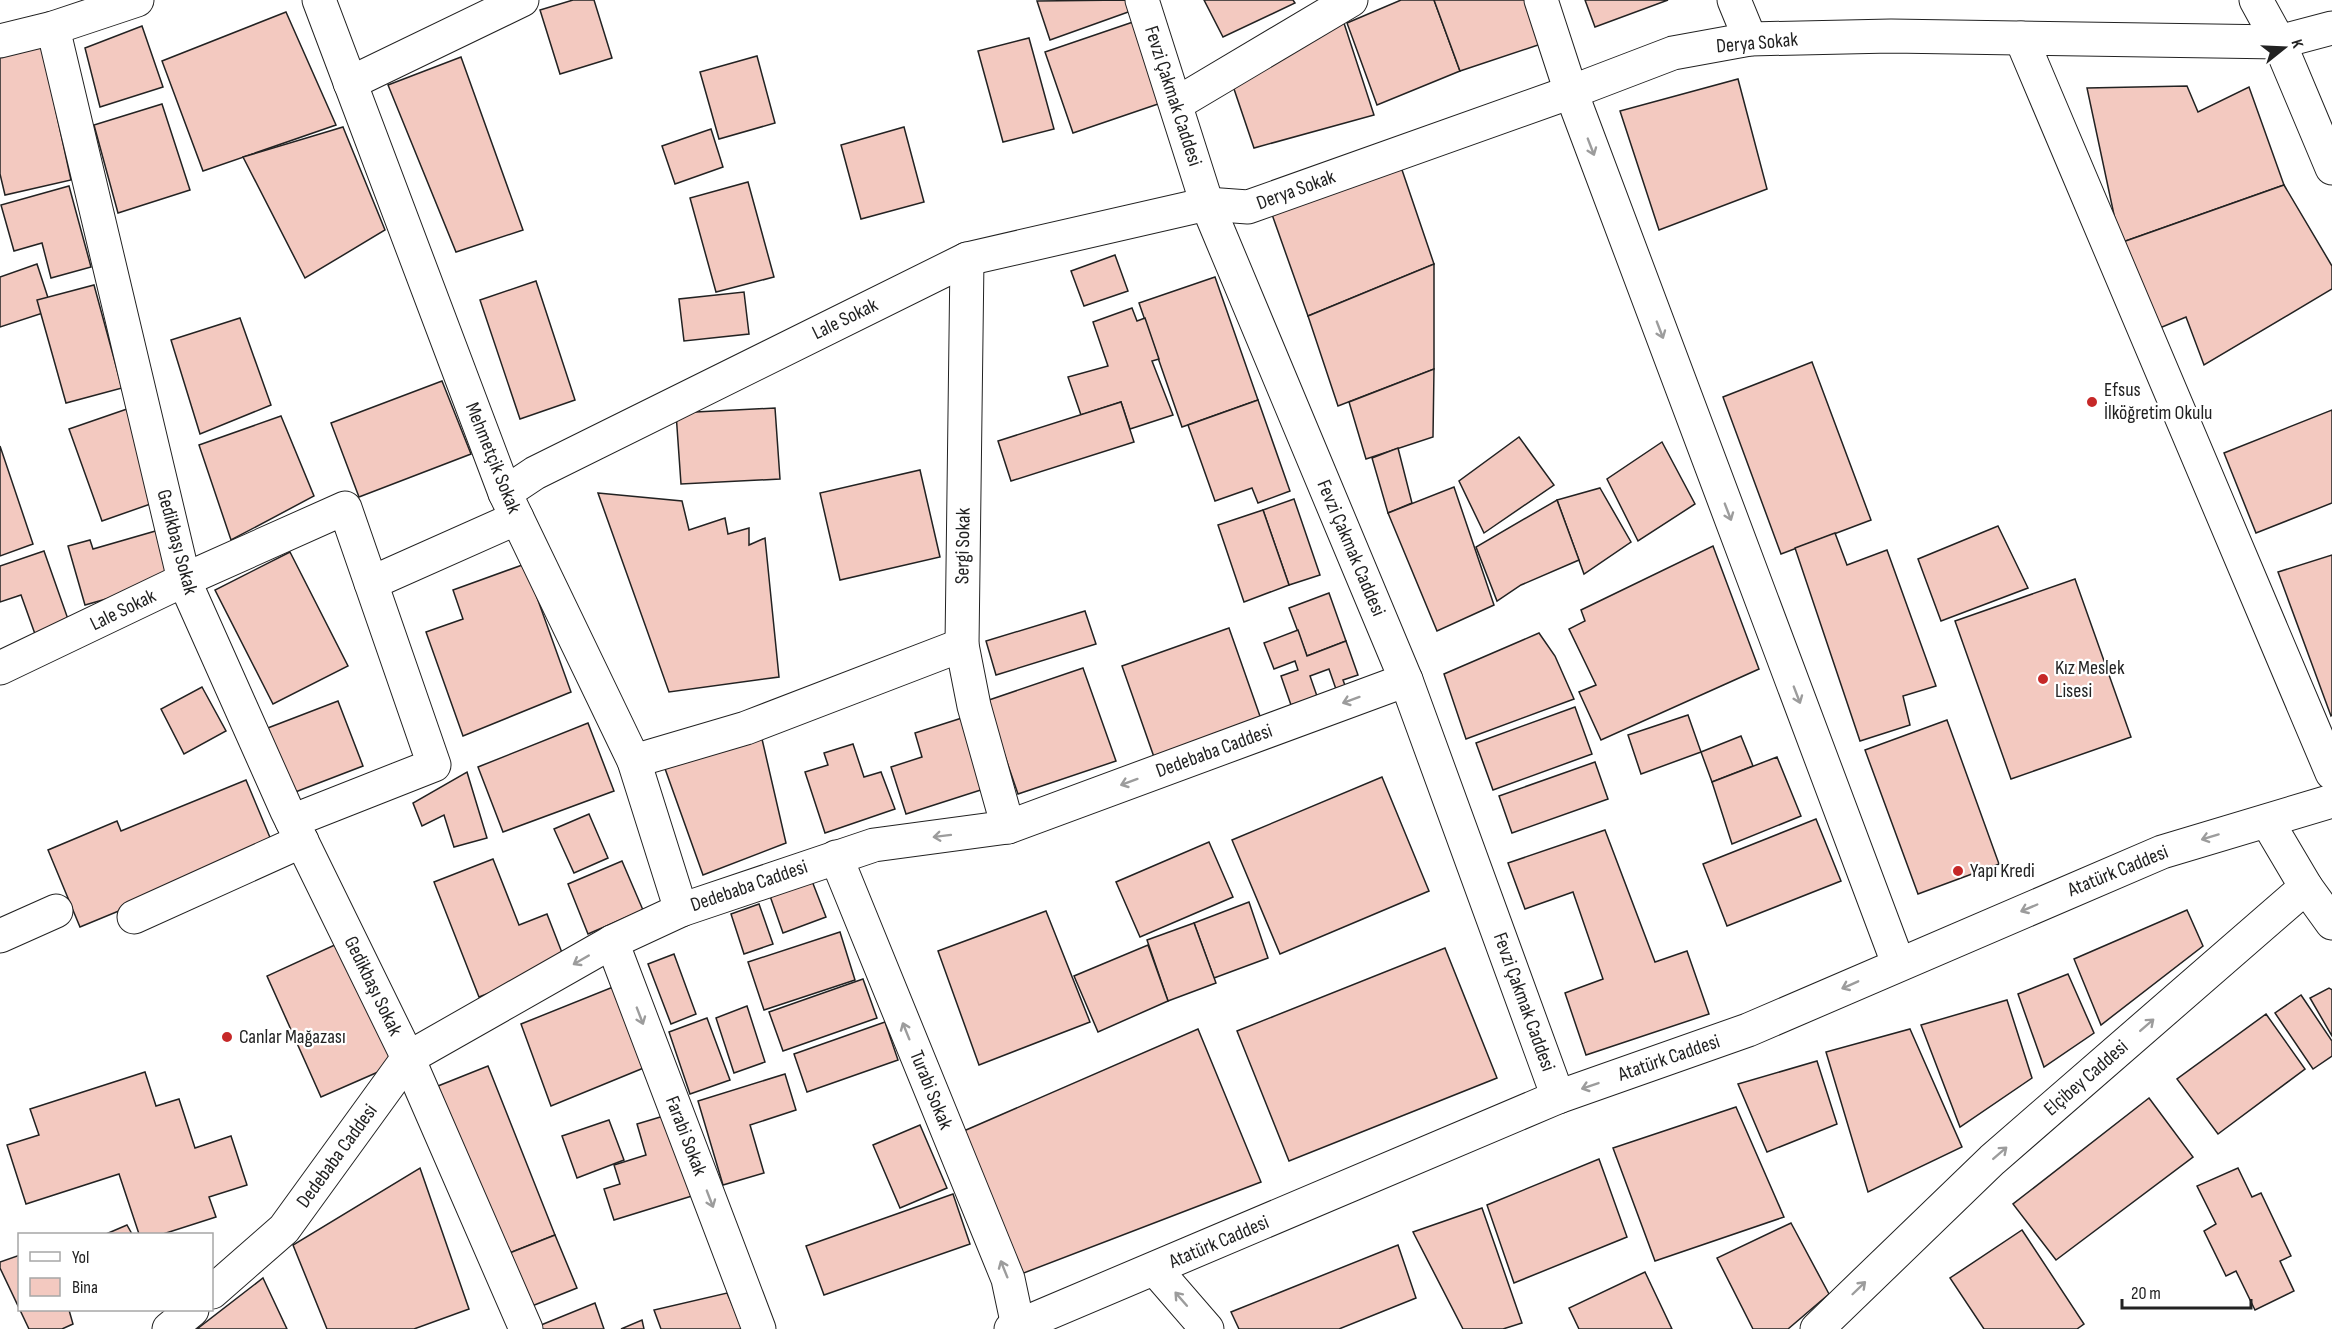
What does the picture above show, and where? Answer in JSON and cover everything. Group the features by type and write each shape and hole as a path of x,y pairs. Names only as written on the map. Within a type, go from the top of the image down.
{"street":[{"path":"0,41 53,28 136,0"},
{"name":"Mehmetçik Sokak","path":"319,0 511,506 634,761 681,910"},
{"path":"350,83 522,0"},
{"name":"Fevzi Çakmak Caddesi","path":"1142,0 1208,204 1406,680 1558,1096"},
{"path":"1176,104 1351,0"},
{"path":"1541,0 1570,92 1898,963"},
{"path":"1734,0 1750,39"},
{"path":"2256,0 2279,42 2332,168"},
{"name":"Gedikbaşı Sokak","path":"53,28 184,580 297,831 408,1058 526,1329"},
{"name":"Derya Sokak","path":"1208,204 1248,207 1673,53 1750,39 1891,36 2279,42 2332,28"},
{"path":"2021,38 2332,773"},
{"name":"Lale Sokak","path":"0,668 184,580 345,508 371,583 511,506 535,473 967,259 1208,204"},
{"name":"Sergi Sokak","path":"967,259 962,645 974,706 1008,827"},
{"path":"134,917 297,831 434,765 371,583"},
{"path":"634,761 746,728 962,645"},
{"name":"Dedebaba Caddesi","path":"213,1291 284,1229 408,1058 612,942 681,910 874,844 1008,827 1406,680"},
{"name":"Atatürk Caddesi","path":"1015,1328 1558,1096 1748,1030 1898,963 2162,852 2332,801"},
{"path":"2266,821 2306,887 2332,922"},
{"name":"Turabi Sokak","path":"836,857 1008,1280 1015,1328"},
{"name":"Elçibey Caddesi","path":"1817,1329 1992,1160 2306,887"},
{"path":"0,936 56,911"},
{"name":"Farabi Sokak","path":"612,942 759,1329"},
{"path":"1155,1269 1207,1329"}],"building":[{"path":"573,0 594,0 612,58 560,74 540,10"},
{"path":"1127,0 1131,11 1050,40 1037,1"},
{"path":"1204,0 1293,0 1295,3 1223,37"},
{"path":"1401,0 1434,0 1460,71 1377,105 1347,23"},
{"path":"1434,0 1525,0 1541,44 1460,71"},
{"path":"1585,0 1668,0 1595,27"},
{"path":"286,12 336,125 203,171 162,61"},
{"path":"1342,17 1374,115 1254,148 1233,86"},
{"path":"1133,22 1161,103 1073,133 1045,52"},
{"path":"142,26 163,87 100,107 85,48"},
{"path":"1029,38 1054,129 1003,142 978,51"},
{"path":"42,47 71,180 5,195 0,174 0,56"},
{"path":"757,56 775,123 719,139 700,72"},
{"path":"461,57 523,230 456,252 388,85"},
{"path":"1738,79 1767,189 1659,230 1620,111"},
{"path":"2187,86 2198,112 2249,87 2284,185 2120,243 2087,88"},
{"path":"162,104 190,190 118,213 94,125"},
{"path":"343,127 385,230 305,278 243,157"},
{"path":"904,127 924,202 861,219 841,145"},
{"path":"711,129 723,167 675,184 662,146"},
{"path":"1400,164 1434,264 1308,316 1269,206"},
{"path":"748,182 774,277 716,292 690,198"},
{"path":"2284,185 2332,266 2332,289 2204,365 2186,317 2155,330 2120,243"},
{"path":"69,186 91,267 51,278 42,243 14,251 1,205"},
{"path":"1115,255 1128,291 1084,306 1071,271"},
{"path":"37,264 52,310 0,327 0,277"},
{"path":"1434,264 1434,369 1338,406 1308,316"},
{"path":"1215,277 1258,400 1182,427 1139,303"},
{"path":"536,281 575,400 520,419 480,300"},
{"path":"94,285 122,388 66,403 37,300"},
{"path":"744,292 749,334 684,341 679,299"},
{"path":"1132,308 1137,321 1145,318 1159,359 1152,361 1173,415 1130,429 1121,402 1081,415 1068,377 1108,366 1093,322"},
{"path":"240,318 271,405 200,434 171,340"},
{"path":"1812,362 1871,520 1781,554 1723,397"},
{"path":"1434,369 1433,437 1366,459 1349,402"},
{"path":"442,381 471,454 359,497 331,423"},
{"path":"1258,400 1290,491 1258,503 1252,488 1215,501 1188,425"},
{"path":"1121,402 1134,442 1011,481 998,441"},
{"path":"775,408 780,479 681,484 676,413"},
{"path":"127,409 159,501 102,521 69,429"},
{"path":"2332,410 2332,503 2256,533 2224,453"},
{"path":"281,416 314,496 231,540 199,445"},
{"path":"1519,437 1554,485 1484,533 1459,481"},
{"path":"1662,442 1695,504 1638,541 1607,479"},
{"path":"0,446 33,544 0,556"},
{"path":"1398,448 1412,503 1388,513 1372,458"},
{"path":"920,470 940,557 840,580 820,493"},
{"path":"1454,487 1494,605 1437,631 1388,513"},
{"path":"1600,488 1631,542 1584,574 1557,500"},
{"path":"598,493 682,501 689,530 725,518 728,534 749,528 749,545 765,538 779,677 669,692"},
{"path":"1294,499 1320,575 1289,585 1263,510"},
{"path":"1557,500 1579,560 1521,585 1497,601 1476,547"},
{"path":"1263,510 1289,585 1244,602 1218,525"},
{"path":"1998,526 2028,588 1941,621 1918,559"},
{"path":"159,530 173,580 85,605 68,546 90,540 93,549"},
{"path":"1835,533 1847,565 1887,550 1936,686 1903,696 1910,725 1860,741 1795,548"},
{"path":"1713,546 1759,669 1601,740 1579,692 1596,685 1569,629 1585,621 1581,610"},
{"path":"44,551 69,622 35,634 21,595 0,602 0,566"},
{"path":"290,552 348,666 273,704 215,590"},
{"path":"2332,555 2332,715 2331,716 2278,572"},
{"path":"525,564 571,692 463,736 426,632 463,619 453,590"},
{"name":"Kız Meslek Lisesi","path":"2075,579 2131,737 2011,779 1955,621"},
{"path":"1329,593 1346,641 1307,656 1289,608"},
{"path":"1085,611 1096,644 996,675 986,641"},
{"path":"1229,628 1261,719 1154,757 1122,666"},
{"path":"1298,630 1307,656 1346,641 1358,675 1343,680 1347,691 1338,695 1329,669 1310,676 1317,696 1291,705 1281,676 1298,670 1295,661 1274,669 1264,643"},
{"path":"1539,633 1555,656 1574,699 1466,739 1444,674"},
{"path":"1083,668 1116,761 1018,794 986,701"},
{"path":"202,687 226,731 184,754 161,709"},
{"path":"338,701 363,766 285,796 260,731"},
{"path":"1575,707 1592,754 1493,790 1476,743"},
{"path":"1688,715 1701,752 1641,774 1628,735"},
{"path":"965,717 987,788 906,814 891,767 922,757 915,733"},
{"path":"1947,720 1999,864 1918,894 1865,750"},
{"path":"588,723 614,791 503,832 478,767"},
{"path":"1741,736 1753,766 1712,782 1701,752"},
{"path":"762,739 786,843 703,875 663,763"},
{"path":"853,744 864,777 881,772 895,809 825,833 805,772 828,765 824,753"},
{"path":"1777,757 1801,816 1732,844 1712,782"},
{"path":"1595,762 1608,799 1512,833 1499,796"},
{"path":"467,772 487,838 454,847 444,815 422,826 413,803"},
{"path":"1382,777 1429,891 1280,954 1232,840"},
{"path":"246,780 274,847 80,927 48,850 117,821 121,831"},
{"path":"589,814 608,858 574,873 554,829"},
{"path":"1816,819 1841,881 1727,926 1703,864"},
{"path":"1605,830 1655,962 1687,951 1709,1014 1586,1055 1565,993 1603,979 1573,892 1525,909 1508,863"},
{"path":"1209,842 1233,897 1140,937 1116,882"},
{"path":"493,859 519,925 547,914 566,963 479,997 434,882"},
{"path":"622,861 643,910 588,934 568,884"},
{"path":"812,881 826,917 783,933 770,896"},
{"path":"1249,902 1268,958 1214,978 1194,923"},
{"path":"759,904 773,944 744,954 731,914"},
{"path":"2187,910 2203,946 2101,1025 2074,959"},
{"path":"1046,911 1090,1022 979,1065 938,951"},
{"path":"1194,923 1216,983 1168,1001 1147,940"},
{"path":"840,932 855,980 764,1010 748,962"},
{"path":"339,943 394,1065 321,1097 267,976"},
{"path":"1148,945 1168,1001 1098,1032 1074,976"},
{"path":"1445,948 1497,1078 1289,1161 1237,1031"},
{"path":"674,954 696,1014 671,1024 648,964"},
{"path":"2068,974 2094,1033 2044,1067 2018,994"},
{"path":"863,979 877,1018 783,1051 769,1012"},
{"path":"618,985 646,1067 551,1106 521,1024"},
{"path":"2329,988 2332,990 2332,1036 2310,998"},
{"path":"2301,995 2332,1041 2332,1056 2313,1069 2275,1013"},
{"path":"2007,1000 2032,1078 1960,1127 1921,1025"},
{"path":"747,1006 765,1062 734,1073 716,1018"},
{"path":"2266,1014 2305,1069 2218,1134 2177,1079"},
{"path":"707,1018 730,1080 690,1094 669,1032"},
{"path":"885,1022 898,1060 807,1092 794,1054"},
{"path":"1198,1029 1261,1182 1008,1279 950,1137"},
{"path":"1910,1029 1962,1147 1868,1192 1826,1052"},
{"path":"1817,1061 1837,1124 1767,1152 1738,1084"},
{"path":"488,1066 555,1235 507,1254 438,1086"},
{"path":"145,1072 156,1106 179,1099 195,1148 231,1136 247,1185 209,1197 216,1217 166,1233 139,1233 119,1174 26,1204 7,1145 39,1135 30,1109"},
{"path":"785,1074 796,1110 750,1125 764,1173 723,1185 698,1101"},
{"path":"2149,1098 2193,1157 2056,1260 2013,1204"},
{"path":"1736,1107 1784,1217 1655,1261 1613,1148"},
{"path":"667,1115 692,1196 614,1220 604,1189 620,1184 614,1165 646,1155 637,1124"},
{"path":"609,1120 624,1160 577,1178 562,1136"},
{"path":"920,1125 947,1188 900,1208 873,1145"},
{"path":"1599,1159 1627,1237 1514,1283 1487,1205"},
{"path":"420,1168 469,1309 414,1329 327,1329 293,1245"},
{"path":"2238,1168 2252,1197 2261,1193 2291,1256 2280,1261 2294,1291 2255,1310 2236,1271 2226,1276 2204,1231 2216,1224 2197,1186"},
{"path":"953,1194 970,1244 824,1295 806,1246"},
{"path":"1482,1208 1522,1323 1503,1329 1463,1329 1413,1232"},
{"path":"1791,1223 1829,1294 1788,1329 1753,1329 1717,1258"},
{"path":"127,1225 131,1233 108,1233"},
{"path":"2022,1230 2084,1324 2077,1329 1984,1329 1950,1278"},
{"path":"555,1235 577,1288 527,1308 507,1254"},
{"path":"1398,1245 1416,1298 1339,1329 1239,1329 1231,1312"},
{"path":"18,1256 18,1306 0,1268 0,1262"},
{"path":"1645,1272 1672,1329 1579,1329 1569,1308"},
{"path":"263,1278 287,1329 197,1329"},
{"path":"727,1293 743,1329 661,1329 654,1310"},
{"path":"595,1303 604,1329 542,1329 541,1325"},
{"path":"20,1311 69,1311 73,1324 62,1329 29,1329"},
{"path":"642,1320 644,1329 621,1329"}],"place":[{"name":"Efsus İlköğretim Okulu","path":"2092,402"},
{"name":"Kız Meslek Lisesi","path":"2043,679"},
{"name":"Yapı Kredi","path":"1958,871"},
{"name":"Canlar Mağazası","path":"227,1037"}]}
